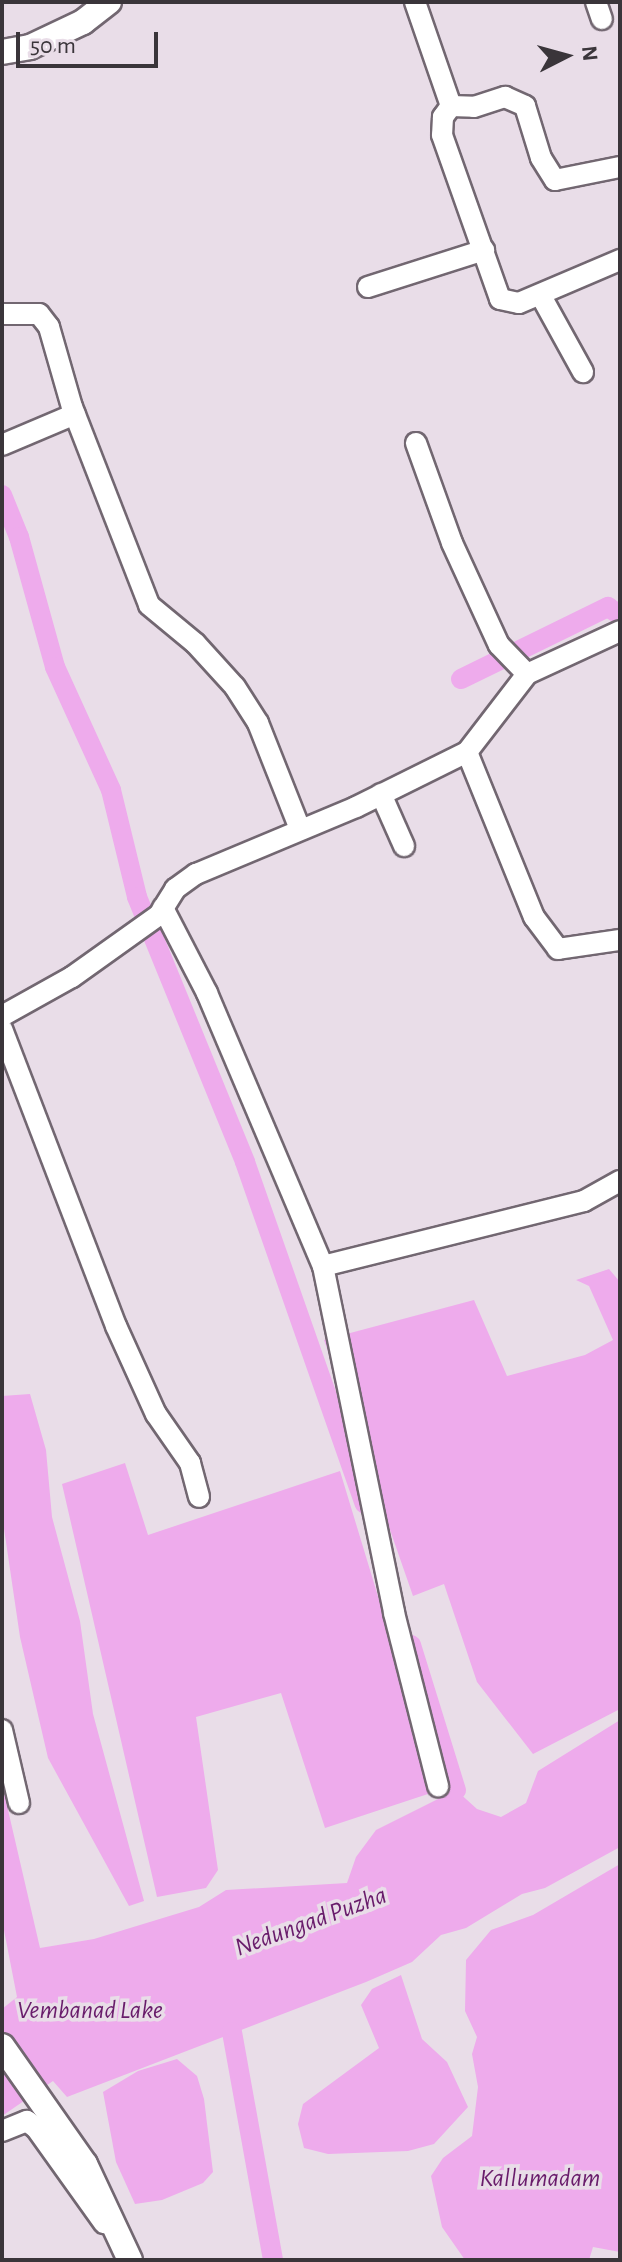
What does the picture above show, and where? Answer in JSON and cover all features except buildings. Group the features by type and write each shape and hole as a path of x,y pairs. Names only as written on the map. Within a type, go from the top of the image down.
{"street":[{"path":"2,52 57,35 109,2"},
{"path":"415,2 451,106"},
{"path":"451,106 474,107 505,97 525,106 541,158 555,180 620,167"},
{"path":"451,106 443,117 442,135 500,299 519,303 541,296 620,260"},
{"path":"368,287 484,250"},
{"path":"541,296 583,372"},
{"path":"2,314 39,314 49,327 75,414 149,605 195,643 235,687 258,723 300,829"},
{"path":"2,445 75,414"},
{"path":"416,443 452,543 499,645 527,674"},
{"path":"2,1016 72,977 161,912 175,889 196,874 381,794 467,752 527,674 620,631"},
{"path":"467,752 534,917 558,949 620,940"},
{"path":"381,794 404,846"},
{"path":"161,912 207,993 323,1266 394,1613 438,1786"},
{"path":"2,1029 105,1300 156,1414 190,1463 199,1497"},
{"path":"323,1266 584,1201 620,1181"},
{"path":"2,1730 19,1803"},
{"path":"2,2046 44,2101 108,2204 130,2259"},
{"path":"2,2131 27,2121 36,2128 130,2259"}],"water":[{"path":"609,1269 620,1282 620,1709 533,1754 477,1682 444,1584 413,1596 324,1340 474,1300 507,1376 585,1355 613,1340 589,1286 576,1280"},
{"path":"30,1394 46,1450 52,1517 80,1621 93,1714 144,1901 129,1906 48,1758 20,1637 2,1515 2,1396"},
{"path":"125,1463 148,1535 340,1471 437,1791 325,1828 281,1693 196,1717 218,1870 206,1888 157,1897 62,1484"},
{"name":"Vembanad Lake","path":"620,1720 620,1847 545,1888 522,1894 466,1928 441,1935 412,1962 67,2097 53,2081 2,2116 2,2009 17,1997 2,1920 2,1784 40,1948 94,1939 199,1907 226,1890 347,1883 356,1857 376,1830 456,1790 477,1809 501,1817 526,1803 538,1771"},
{"name":"Kallumadam","path":"620,1864 620,2252 593,2247 589,2260 465,2260 442,2227 431,2176 443,2158 472,2136 478,2087 472,2054 477,2037 465,2011 466,1960 491,1930 533,1915"},
{"path":"401,1975 422,2039 447,2062 468,2107 434,2144 408,2151 328,2154 304,2148 298,2124 303,2104 379,2048 361,2005 372,1989"},
{"path":"177,2059 197,2076 204,2099 213,2172 203,2183 162,2200 135,2204 116,2162 103,2092 138,2071"}],"waterway":[{"path":"2,495 19,537 55,667 111,790 137,897 245,1162 365,1504"},
{"path":"461,679 608,607 620,615"},
{"path":"411,1645 456,1790"},
{"path":"232,2032 273,2260"}],"water label":[{"name":"Nedungad Puzha","path":"311,1922"}]}
